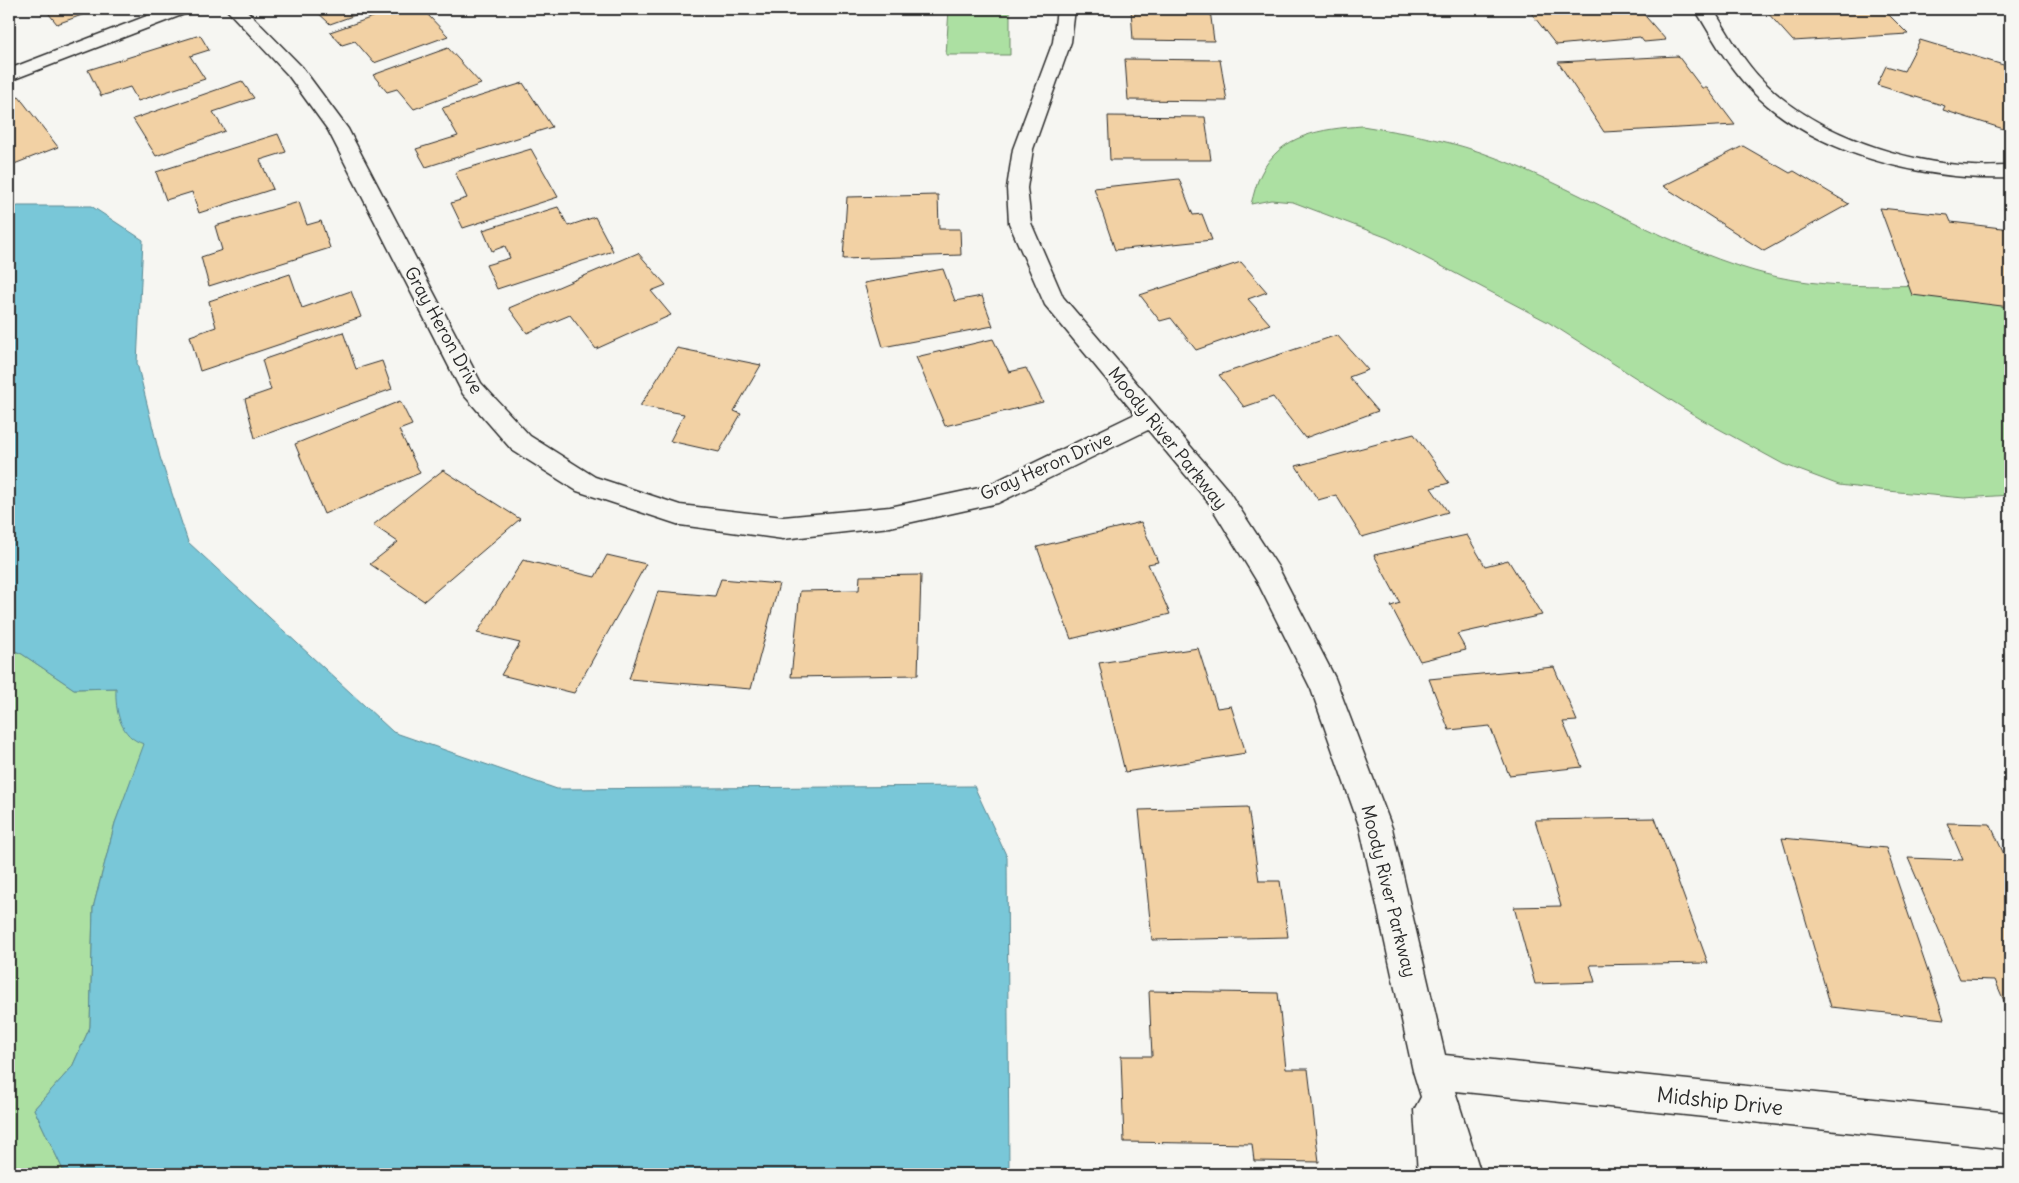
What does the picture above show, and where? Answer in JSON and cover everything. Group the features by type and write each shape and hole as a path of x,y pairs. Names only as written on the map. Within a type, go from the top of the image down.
{"street":[{"path":"9,75 181,9"},
{"name":"Gray Heron Drive","path":"235,9 295,71 338,129 472,388 521,443 586,484 680,515 782,528 890,518 989,496 1152,417"},
{"name":"Moody River Parkway","path":"1066,9 1062,42 1023,149 1017,188 1020,223 1053,300 1218,496 1268,575 1325,687 1376,828 1414,988 1431,1071 1462,1174"},
{"path":"1704,9 1742,69 1768,97 1816,129 1865,150 1914,164 1965,172 2010,172"},
{"name":"Moody River Parkway","path":"1431,1071 1436,1174"},
{"name":"Midship Drive","path":"1431,1071 2010,1131"}],"green space":[{"path":"949,9 1010,9 1010,55 946,55"},
{"path":"1362,126 1436,139 1480,152 1515,165 1684,245 1719,259 1777,277 1823,284 1868,286 2010,283 2010,495 1964,498 1839,485 1783,464 1699,418 1548,322 1388,238 1293,202 1271,200 1251,204 1261,174 1279,150 1291,142 1317,132"},
{"path":"9,648 22,654 74,689 117,688 145,744 115,823 93,908 90,1027 72,1067 34,1109 65,1174 9,1174"}],"water":[{"path":"18,206 91,206 143,240 137,363 160,457 188,542 393,732 557,789 974,786 1007,857 1009,1174 65,1174 34,1109 72,1067 90,1027 93,908 115,823 144,744 129,736 124,729 118,714 116,688 74,689 22,654 9,648 9,209"}],"building":[{"path":"45,9 91,9 93,11 57,24"},
{"path":"314,9 372,9 330,24"},
{"path":"396,9 431,9 435,13 428,15 448,36 374,63 355,41 342,45 330,32"},
{"path":"1131,9 1210,10 1214,41 1133,40"},
{"path":"1528,9 1603,9 1607,13 1640,10 1666,40 1644,42 1640,37 1556,45"},
{"path":"1761,9 1883,9 1908,34 1793,41 1766,11"},
{"path":"200,35 209,50 190,56 205,79 138,101 130,87 101,96 88,70"},
{"path":"1920,40 2010,67 2010,122 2007,130 1943,110 1945,106 1877,85 1886,66 1904,71"},
{"path":"448,48 481,84 414,109 397,89 387,92 373,75"},
{"path":"1678,56 1702,88 1707,88 1735,125 1604,132 1558,62"},
{"path":"1125,59 1220,60 1227,101 1128,100"},
{"path":"242,81 254,98 213,112 225,131 156,156 133,119"},
{"path":"523,83 552,127 426,167 416,149 458,136 442,108"},
{"path":"19,97 58,147 9,166 9,101"},
{"path":"1108,116 1205,117 1211,160 1110,160"},
{"path":"278,134 286,152 260,160 273,189 199,213 192,192 166,200 156,172"},
{"path":"1743,146 1790,173 1794,171 1849,204 1764,251 1663,186"},
{"path":"531,149 558,197 463,228 451,203 467,198 455,172"},
{"path":"1179,179 1193,215 1202,214 1212,240 1115,250 1094,188"},
{"path":"938,195 939,229 960,229 961,255 843,259 847,197"},
{"path":"299,202 307,225 321,221 330,248 209,286 201,257 222,250 215,226"},
{"path":"558,207 568,226 595,217 613,251 497,289 486,265 510,258 505,246 492,251 483,230"},
{"path":"1880,208 1948,215 1951,222 2010,229 2010,307 1912,295"},
{"path":"638,253 666,285 651,291 671,315 596,349 570,315 527,333 509,308"},
{"path":"1241,262 1267,292 1248,299 1270,324 1196,350 1171,318 1160,321 1140,295"},
{"path":"943,269 955,301 982,296 993,326 883,347 864,283"},
{"path":"290,274 302,308 351,291 361,317 200,371 190,336 216,327 209,301"},
{"path":"343,332 356,369 382,361 392,389 255,438 245,399 271,390 262,360"},
{"path":"1337,335 1368,370 1349,377 1378,411 1305,438 1273,397 1244,407 1219,375"},
{"path":"993,339 1009,372 1026,368 1043,402 945,426 916,357"},
{"path":"677,348 761,365 734,411 741,414 719,452 670,441 684,414 640,406"},
{"path":"400,401 412,425 399,430 420,473 324,514 295,444"},
{"path":"1414,434 1449,483 1431,488 1448,512 1362,537 1336,495 1318,500 1296,466"},
{"path":"443,470 520,519 424,601 370,564 398,542 373,525"},
{"path":"1141,522 1158,562 1148,564 1170,614 1071,639 1037,547"},
{"path":"1467,535 1485,566 1508,560 1542,615 1457,634 1466,650 1420,661 1391,606 1400,603 1374,555"},
{"path":"607,555 646,564 574,693 501,675 520,643 477,633 523,560 595,577"},
{"path":"921,575 918,675 791,677 800,591 859,590 860,576"},
{"path":"721,579 779,584 751,689 629,679 658,591 715,596"},
{"path":"1198,648 1217,708 1231,706 1246,753 1125,772 1099,663"},
{"path":"1554,667 1577,721 1563,722 1582,767 1509,775 1490,726 1449,730 1429,679"},
{"path":"1248,807 1259,881 1280,881 1288,937 1152,940 1139,810"},
{"path":"1655,818 1708,963 1590,965 1595,982 1535,984 1514,907 1561,906 1535,820"},
{"path":"1947,823 1990,824 2010,867 2010,1015 1995,980 1960,979 1908,858 1963,860"},
{"path":"1782,838 1886,848 1944,1019 1831,1007"},
{"path":"1149,991 1278,993 1286,1069 1308,1069 1319,1162 1254,1161 1252,1144 1124,1142 1121,1056 1152,1056"}]}
